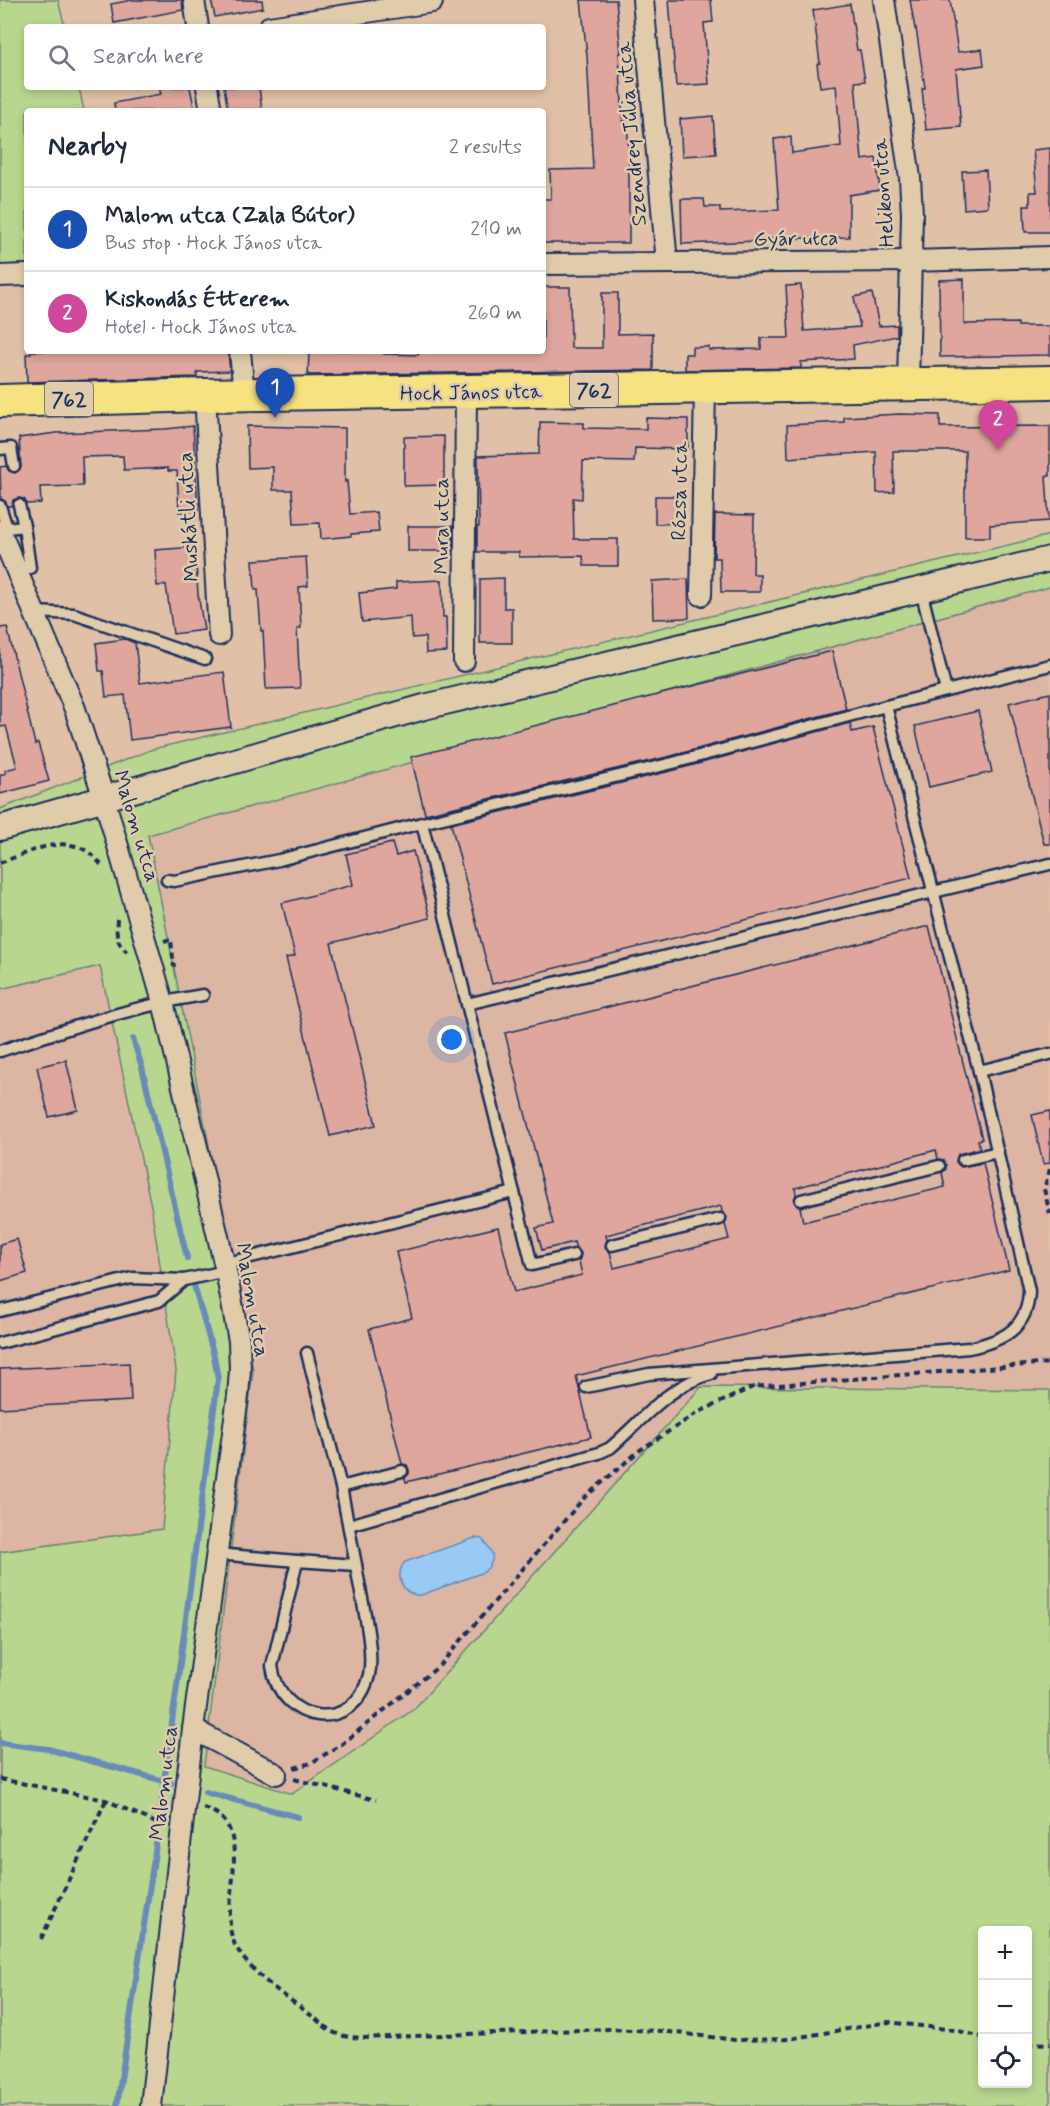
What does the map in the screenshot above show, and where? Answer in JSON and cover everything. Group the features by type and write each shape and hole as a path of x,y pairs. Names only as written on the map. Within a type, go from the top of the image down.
{"main road":[{"name":"Hock János utca","path":"0,401 205,395 1050,382"}],"street":[{"path":"194,0 198,24"},
{"name":"Szendrey Júlia utca","path":"643,0 667,263"},
{"name":"Helikon utca","path":"884,0 910,178 912,214 908,384"},
{"path":"288,24 432,2"},
{"path":"207,90 210,108"},
{"name":"Gyár utca","path":"546,264 911,261 1050,257"},
{"path":"0,276 24,275"},
{"path":"240,354 244,395"},
{"name":"Rózsa utca","path":"701,595 705,389"},
{"name":"Mura utca","path":"464,661 466,392"},
{"name":"Muskátli utca","path":"205,395 219,635"},
{"name":"Malom utca","path":"0,531 75,709 104,798 163,1002 225,1267 239,1341 240,1370 193,1729 151,2106"},
{"path":"0,828 424,706 1050,560"},
{"path":"193,1729 276,1774"}],"lane":[{"path":"0,449 12,448 14,466"},
{"path":"14,566 30,568 19,505"},
{"path":"0,506 7,528 24,526"},
{"path":"921,590 946,691"},
{"path":"35,612 74,614 205,659"},
{"path":"167,880 174,881 279,860 673,763 886,705 1050,665"},
{"path":"586,1387 649,1374 969,1348 985,1345 1012,1331 1022,1320 1029,1305 1029,1291 979,1071 886,705"},
{"path":"422,824 532,1265 574,1255"},
{"path":"467,1004 934,894 1050,864"},
{"path":"0,1051 118,1013 203,995"},
{"path":"979,1071 1050,1054"},
{"path":"963,1160 998,1152"},
{"path":"801,1200 939,1166"},
{"path":"0,1311 132,1278 184,1280 225,1267 514,1192"},
{"path":"612,1245 720,1220"},
{"path":"0,1343 159,1300 184,1280"},
{"path":"297,1561 273,1674 280,1689 297,1707 314,1715 337,1714 354,1702 363,1689 369,1674 371,1657 342,1487 308,1353"},
{"path":"349,1525 599,1453 610,1448 668,1394 685,1383 728,1369"},
{"path":"342,1487 402,1471"},
{"path":"217,1554 356,1565"}],"path":[{"path":"0,863 52,844 69,844 92,854 106,873"},
{"path":"117,915 117,938"},
{"path":"1050,1169 1044,1189 1050,1214"},
{"path":"276,1774 311,1762 342,1744 439,1666 584,1498 640,1450 697,1413 753,1387 1050,1364"},
{"path":"276,1774 376,1800"},
{"path":"0,1779 106,1800 145,1818"},
{"path":"40,1940 106,1800"},
{"path":"185,1804 210,1810 221,1818 229,1830 235,1862 229,1922 233,1941 246,1962 275,1988 336,2034 360,2038 608,2030 661,2031 735,2040 778,2039 888,2022 955,2030 978,2036"},
{"path":"1032,2043 1050,2044"}],"shaded area":[{"path":"1050,587 1050,1390 701,1387 414,1709 292,1794 204,1766 253,1370 148,834"},
{"path":"100,965 151,1206 176,1370 162,1529 0,1552 0,989"}],"green space":[{"path":"0,0 58,0 64,24 24,24 24,90 80,90 83,108 24,108 24,264 0,265"},
{"path":"1050,535 1050,587 148,835 253,1370 204,1766 292,1794 414,1709 701,1387 1050,1390 1050,2106 0,2106 0,1552 162,1529 176,1370 151,1206 100,966 0,989 0,809 153,749"}],"water":[{"path":"475,1538 482,1539 492,1556 491,1563 484,1572 421,1595 409,1593 405,1589 400,1573 405,1562"}],"building":[{"path":"132,0 182,0 183,10 114,23 111,4"},
{"path":"211,0 262,0 263,8 215,17"},
{"path":"581,0 616,0 621,53 619,53 623,121 627,121 629,152 629,243 546,243 546,199 551,199 550,170 593,169 587,56"},
{"path":"669,0 711,0 713,22 704,23 709,84 676,86"},
{"path":"910,0 950,0 958,52 982,49 984,65 956,69 961,127 926,130 922,88 925,88"},
{"path":"850,4 857,50 860,50 865,81 855,82 862,160 876,158 880,190 849,195 849,237 682,244 681,199 704,199 705,207 720,207 720,212 779,210 774,139 791,137 792,153 841,146 836,85 820,87 817,64 820,63 813,10"},
{"path":"160,90 191,90 194,107 115,108 114,103 161,94"},
{"path":"224,90 259,90 262,108 228,108"},
{"path":"713,116 716,154 682,156 680,119"},
{"path":"1050,148 1050,232 1025,232 1024,206 1030,206 1030,192 1037,192 1033,150"},
{"path":"986,170 988,207 964,209 962,171"},
{"path":"964,279 964,324 1018,323 1018,326 1050,326 1050,355 940,357 939,280"},
{"path":"801,285 804,331 860,327 854,297 872,293 879,326 897,325 897,336 853,345 854,359 801,362 801,368 685,370 685,354 692,354 692,347 709,347 709,350 761,349 761,338 789,338 786,286"},
{"path":"546,287 570,287 571,348 602,348 602,293 618,293 618,334 653,333 653,370 308,375 309,354 546,354"},
{"path":"26,354 228,354 230,371 197,372 197,377 27,382"},
{"path":"900,414 940,415 940,427 1050,426 1050,476 1046,476 1049,521 990,525 990,537 965,537 965,451 893,451 894,492 877,493 876,452 788,458 787,425 844,422 844,417"},
{"path":"646,418 688,419 688,449 635,448 634,462 583,461 582,499 573,498 574,539 618,539 618,566 584,566 583,556 519,557 519,552 477,552 478,456 539,454 540,422 584,423 584,428 646,429"},
{"path":"193,426 198,511 179,512 177,471 168,471 168,468 124,470 123,456 82,457 83,486 40,487 41,503 27,504 24,499 18,498 13,500 12,506 8,506 1,499 0,467 6,466 9,471 15,473 21,468 19,438 56,433"},
{"path":"247,426 345,428 345,482 347,481 350,514 377,512 379,532 321,539 320,523 294,524 292,490 273,490 273,467 248,468"},
{"path":"444,436 444,485 404,486 404,437"},
{"path":"655,496 683,496 684,523 655,524"},
{"path":"715,514 754,515 753,574 760,574 760,592 721,592 720,558 714,558"},
{"path":"408,526 453,526 453,551 408,551"},
{"path":"195,547 198,594 204,630 173,634 166,585 157,586 155,550"},
{"path":"306,557 308,586 299,587 301,628 297,629 300,688 266,689 263,631 261,631 258,590 255,590 253,560"},
{"path":"504,578 504,608 512,608 512,643 480,643 480,579"},
{"path":"688,579 689,618 653,619 652,581"},
{"path":"442,580 447,652 426,653 425,637 412,638 411,617 362,622 359,593 396,589 396,582"},
{"path":"7,627 35,744 38,743 49,781 0,794 0,775 6,773 5,770 17,767 6,726 0,727 0,628"},
{"path":"125,639 135,643 140,683 224,672 231,727 130,740 125,695 106,697 103,671 99,671 96,643"},
{"path":"832,651 846,709 671,756 425,814 411,757"},
{"path":"1050,693 1050,844 1044,844 1009,703"},
{"path":"978,711 992,772 929,787 915,726"},
{"path":"850,723 852,732 873,727 911,878 492,984 451,824 675,770"},
{"path":"392,843 396,856 413,851 430,918 331,943 376,1125 330,1136 286,958 295,956 282,903 353,885 346,854"},
{"path":"929,926 982,1139 978,1140 980,1148 958,1154 956,1162 961,1167 983,1163 1009,1270 576,1376 591,1437 406,1482 405,1478 409,1470 407,1465 402,1464 369,1329 412,1318 396,1252 498,1227 514,1292 582,1275 579,1261 581,1253 574,1242 542,1250 536,1228 553,1224 505,1033","holes":["936,1150 938,1159 944,1160 946,1165 942,1173 945,1187 803,1222 800,1207 794,1202 795,1188","721,1206 722,1212 727,1217 725,1224 729,1239 614,1268 610,1252 605,1247 606,1235"]},
{"path":"66,1060 78,1110 49,1117 37,1067"},
{"path":"1050,1111 1050,1163 1043,1164 1032,1115"},
{"path":"17,1239 27,1273 0,1281 0,1244"},
{"path":"129,1363 131,1401 0,1408 0,1369"}],"waterway":[{"path":"133,1039 142,1067 187,1258"},
{"path":"160,1812 218,1379 214,1356 194,1285"},
{"path":"0,1743 48,1749 171,1783"},
{"path":"205,1792 298,1817"},
{"path":"117,2106 157,1838"}],"place":[{"name":"Malom utca (Zala Bútor)","path":"275,418"},
{"name":"Kiskondás Étterem","path":"998,450"}]}
